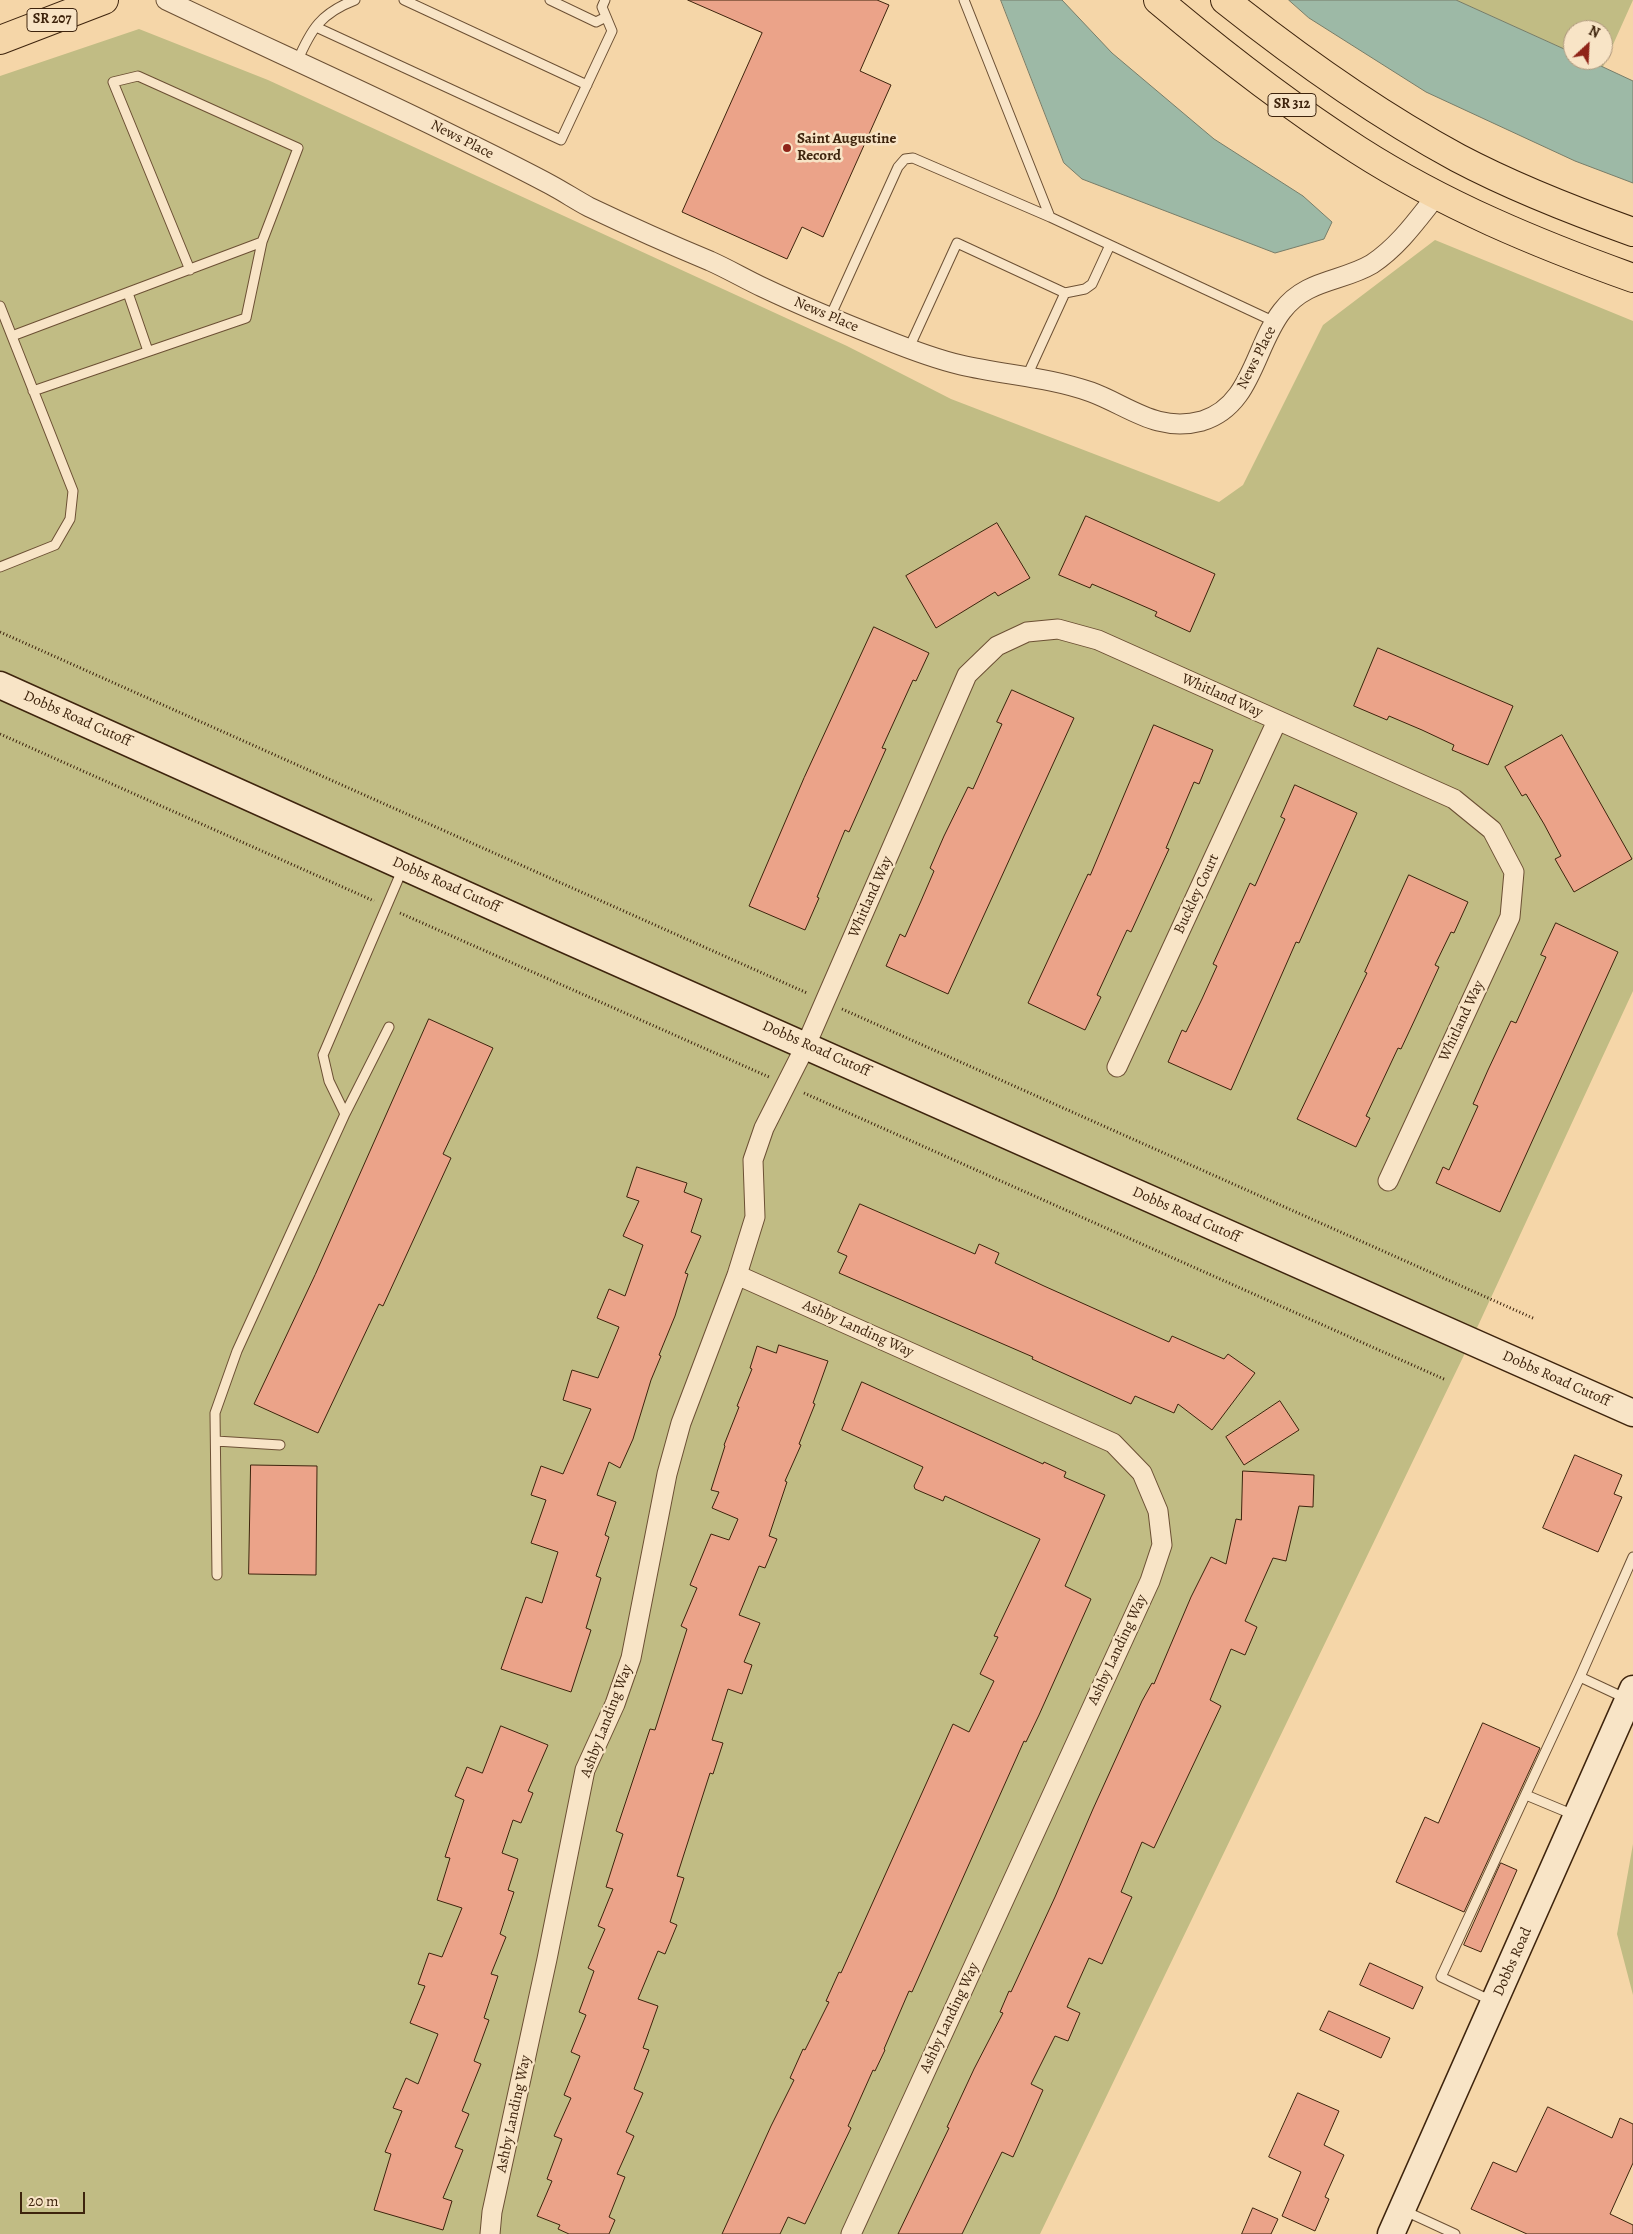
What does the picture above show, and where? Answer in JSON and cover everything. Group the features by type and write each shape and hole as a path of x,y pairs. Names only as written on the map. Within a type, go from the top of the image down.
{"main road":[{"name":"SR 207","path":"0,40 104,0"},
{"name":"SR 312","path":"1158,0 1220,52 1359,151 1437,195 1506,229 1633,278"},
{"name":"SR 312","path":"1225,0 1326,76 1387,116 1459,158 1526,190 1630,231"},
{"path":"1437,195 1461,181 1474,183 1605,240 1630,231"}],"street":[{"name":"News Place","path":"166,0 428,123 551,185 594,209 830,318 909,348 961,365 1027,376 1091,392 1146,419 1185,424 1205,420 1222,410 1236,397 1247,380 1282,310 1297,297 1332,278 1369,266 1396,246 1437,195"},
{"name":"Whitland Way","path":"806,1045 967,675 997,646 1027,632 1058,629 1098,640 1454,800 1492,830 1514,872 1510,916 1388,1182"},
{"name":"Dobbs Road Cutoff","path":"0,685 1633,1413"},
{"name":"Buckley Court","path":"1117,1067 1277,721"},
{"name":"Ashby Landing Way","path":"490,2234 492,2212 547,1959 585,1770 614,1704 631,1658 667,1474 681,1422 737,1274 754,1217 753,1160 764,1128 806,1045"},
{"name":"Ashby Landing Way","path":"737,1274 1113,1443 1142,1473 1158,1510 1162,1545 1150,1581 851,2234"},
{"name":"Dobbs Road","path":"1391,2234 1631,1694"}],"lane":[{"path":"297,62 305,43 327,14 355,0"},
{"path":"404,0 587,85"},
{"path":"550,0 596,22 606,17"},
{"path":"316,27 561,140 612,31 602,6 605,0"},
{"path":"964,0 1050,217"},
{"path":"33,391 246,318 262,242 298,148 138,76 113,82 190,270"},
{"path":"830,318 898,167 905,158 913,158 1050,217 1275,322"},
{"path":"12,336 262,242"},
{"path":"909,348 957,243 1065,293 1085,289 1092,284 1110,245"},
{"path":"128,293 148,352"},
{"path":"1027,376 1065,293"},
{"path":"0,306 73,491 70,519 55,546 0,567"},
{"path":"345,1114 329,1081 323,1055 404,866"},
{"path":"217,1575 215,1413 237,1351 345,1114 389,1027"},
{"path":"216,1441 280,1445"},
{"path":"1494,2003 1441,1977 1580,1677 1633,1557"},
{"path":"1580,1677 1631,1694"},
{"path":"1526,1795 1577,1816"},
{"path":"1402,2210 1455,2234"}],"path":[{"path":"0,632 1535,1319"},
{"path":"0,734 1446,1380"}],"shaded area":[{"path":"1001,0 1062,0 1112,53 1214,139 1303,196 1332,222 1324,239 1275,253 1082,179 1064,163"},
{"path":"1289,0 1456,0 1563,48 1563,70 1609,70 1633,81 1633,183 1575,161 1426,92 1309,18"},
{"path":"1456,0 1633,0 1613,45 1613,20 1563,20 1563,48"},
{"path":"139,29 268,80 847,346 951,399 1219,502 1243,485 1323,325 1435,240 1633,321 1633,991 1476,1330 567,926 0,671 0,76"},
{"path":"0,699 1465,1353 1040,2234 0,2234"},
{"path":"1633,1844 1633,1995 1617,1934"}],"building":[{"name":"Saint Augustine Record","path":"688,0 877,0 889,5 860,71 891,85 823,237 802,227 787,259 682,212 762,33"},
{"path":"1086,516 1215,574 1190,632 1155,616 1157,612 1125,598 1092,584 1090,588 1059,575"},
{"path":"997,523 1030,578 998,596 995,592 936,628 906,576"},
{"path":"874,627 929,653 916,681 913,680 882,748 886,749 849,832 845,830 805,930 749,906 804,778"},
{"path":"1378,648 1513,706 1488,765 1452,750 1454,745 1422,730 1389,716 1387,720 1354,706"},
{"path":"1012,690 1074,718 948,994 886,966 900,934 905,937 934,871 930,868 968,787 973,789 1002,724 997,722"},
{"path":"1154,725 1213,750 1199,784 1194,782 1166,848 1169,849 1131,932 1127,930 1097,995 1101,997 1085,1030 1028,1003 1088,874 1090,875"},
{"path":"1562,735 1632,859 1574,892 1555,859 1561,856 1544,824 1526,794 1522,796 1505,767"},
{"path":"1295,785 1357,813 1299,943 1296,942 1231,1090 1168,1062 1182,1030 1186,1032 1202,999 1217,966 1213,964 1250,883 1255,886 1285,819 1281,817"},
{"path":"1409,875 1468,902 1454,933 1451,932 1435,965 1439,967 1401,1049 1398,1048 1366,1116 1370,1118 1356,1147 1297,1119 1367,973 1365,972"},
{"path":"1556,923 1618,952 1500,1212 1436,1183 1443,1167 1449,1170 1478,1106 1473,1104 1488,1070 1511,1021 1516,1023 1546,957 1541,955"},
{"path":"429,1019 493,1048 443,1154 451,1158 383,1306 379,1304 318,1433 254,1404 315,1275"},
{"path":"637,1167 687,1183 684,1192 702,1199 691,1232 701,1236 685,1273 688,1274 675,1316 659,1355 661,1356 651,1380 633,1439 620,1468 609,1462 597,1495 616,1502 605,1535 609,1537 596,1576 601,1578 586,1628 591,1630 571,1692 501,1669 526,1597 542,1603 558,1552 531,1543 546,1500 531,1495 541,1466 563,1474 591,1409 563,1400 572,1370 598,1378 619,1327 597,1318 609,1289 625,1296 643,1245 623,1236 639,1201 627,1197"},
{"path":"860,1204 975,1254 979,1244 999,1253 995,1263 1044,1286 1169,1342 1172,1336 1224,1359 1228,1354 1255,1373 1212,1430 1178,1404 1174,1413 1135,1396 1131,1404 1032,1359 1033,1357 839,1273 847,1256 838,1252"},
{"path":"779,1345 828,1361 813,1403 815,1404 799,1444 801,1445 785,1481 787,1482 769,1536 777,1539 765,1568 759,1566 739,1615 760,1623 744,1662 752,1665 742,1694 728,1689 712,1740 723,1743 713,1774 710,1773 677,1876 684,1878 670,1922 677,1925 665,1954 658,1951 638,1999 658,2006 643,2048 649,2050 634,2089 643,2093 626,2132 634,2136 617,2174 625,2177 609,2217 615,2220 609,2234 569,2234 558,2229 560,2225 537,2216 552,2181 547,2179 562,2139 554,2136 571,2098 564,2095 580,2056 571,2052 586,2015 579,2012 594,1971 588,1968 605,1929 598,1926 613,1889 606,1887 623,1834 616,1831 650,1729 655,1730 687,1629 681,1626 697,1588 690,1585 711,1534 729,1540 738,1519 712,1508 719,1492 711,1490 724,1445 739,1407 737,1406 752,1369 750,1368 757,1346 776,1353"},
{"path":"862,1382 1043,1464 1044,1462 1066,1472 1064,1477 1105,1495 1065,1586 1091,1599 1039,1715 1026,1742 1024,1741 912,1992 909,1991 885,2050 875,2071 873,2070 848,2126 851,2128 805,2224 788,2217 780,2234 722,2234 794,2080 790,2078 803,2049 805,2050 829,2002 826,2001 839,1972 841,1973 953,1724 969,1732 994,1681 980,1674 998,1637 994,1636 1040,1539 945,1496 943,1501 915,1489 914,1486 923,1467 842,1430"},
{"path":"1280,1401 1299,1430 1244,1465 1226,1437"},
{"path":"1575,1455 1622,1475 1614,1494 1622,1497 1598,1552 1543,1528"},
{"path":"251,1465 317,1466 316,1575 249,1574"},
{"path":"1243,1471 1314,1475 1313,1507 1299,1506 1286,1561 1273,1558 1245,1621 1257,1627 1245,1655 1231,1649 1210,1700 1221,1706 1154,1848 1142,1842 1121,1892 1132,1897 1102,1964 1089,1958 1067,2007 1080,2013 1068,2041 1055,2036 1031,2084 1043,2090 1013,2157 1002,2152 962,2234 898,2234 949,2128 947,2127 974,2069 1003,2013 1000,2012 1009,1991 1011,1992 1055,1897 1142,1701 1152,1683 1154,1684 1191,1597 1211,1557 1226,1564 1236,1519 1241,1520"},
{"path":"1483,1723 1540,1748 1464,1912 1396,1882 1425,1817 1438,1823"},
{"path":"501,1726 548,1745 528,1791 533,1793 521,1823 513,1820 502,1853 518,1859 508,1890 514,1892 500,1934 506,1937 491,1974 498,1976 484,2018 489,2020 474,2061 481,2064 462,2111 469,2114 455,2147 463,2150 443,2198 452,2201 443,2230 374,2210 391,2154 385,2152 402,2111 393,2108 406,2078 418,2084 438,2034 410,2023 425,1986 418,1984 429,1953 442,1957 462,1908 437,1900 450,1858 445,1857 464,1800 455,1796 467,1767 482,1773"},
{"path":"1501,1863 1517,1870 1481,1952 1464,1945"},
{"path":"1370,1963 1423,1987 1413,2009 1360,1985"},
{"path":"1329,2011 1390,2038 1381,2058 1320,2030"},
{"path":"1298,2093 1339,2111 1324,2145 1344,2155 1325,2197 1329,2199 1315,2231 1282,2216 1301,2172 1269,2157"},
{"path":"1548,2107 1612,2138 1620,2118 1633,2124 1633,2163 1610,2214 1633,2225 1633,2234 1527,2234 1471,2209 1493,2162 1516,2172"},
{"path":"1253,2208 1278,2219 1271,2234 1242,2234"}],"place":[{"name":"Saint Augustine Record","path":"787,148"}]}
